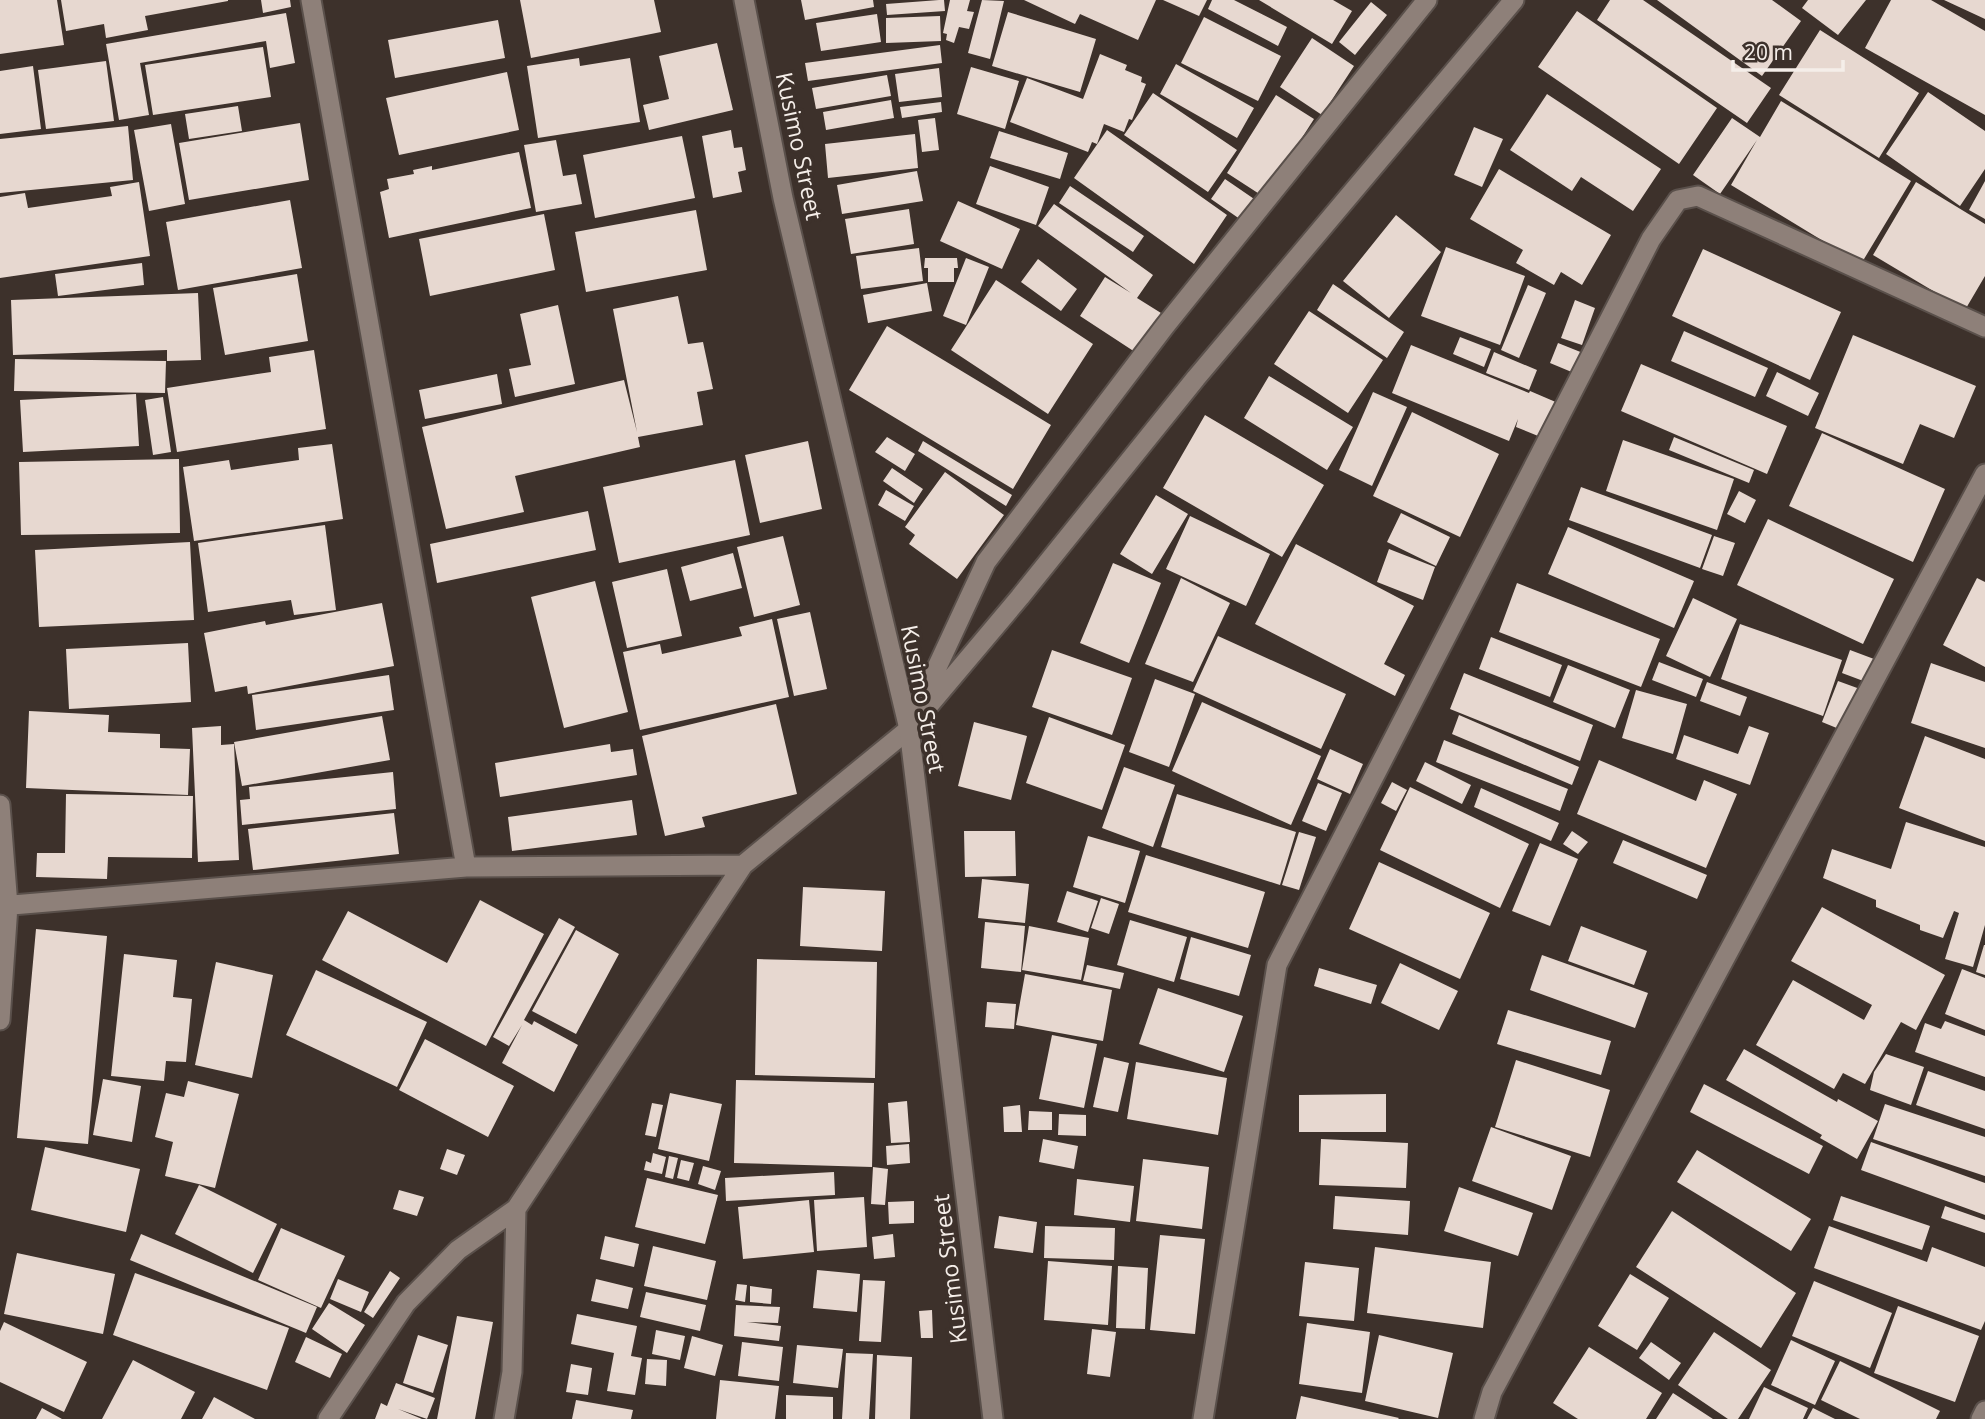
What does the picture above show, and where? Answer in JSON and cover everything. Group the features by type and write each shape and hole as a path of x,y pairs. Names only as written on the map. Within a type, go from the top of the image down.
{"street":[{"path":"311,0 466,867"},
{"name":"Kusimo Street","path":"744,0 786,211 909,729 993,1419"},
{"path":"909,729 986,562 1165,326 1427,0"},
{"path":"328,1419 406,1303 458,1250 516,1209 743,865 909,729 1205,368 1514,0"},
{"path":"1203,1419 1278,965 1651,239 1678,200 1698,196 1985,327"},
{"path":"1484,1419 1492,1392 1985,474"},
{"path":"0,805 4,906 0,1020"},
{"path":"4,906 466,867 743,865"},
{"path":"504,1419 512,1372 516,1209"},
{"path":"1981,1419 1985,1411"}],"building":[{"path":"0,0 57,0 64,45 0,54"},
{"path":"61,0 228,1 145,16 148,30 106,38 104,24 66,31"},
{"path":"261,0 290,0 291,7 263,13"},
{"path":"520,0 654,0 661,32 531,58"},
{"path":"801,0 873,0 874,7 805,20"},
{"path":"944,0 945,11 887,15 886,4"},
{"path":"950,0 970,0 967,11 974,12 969,29 959,27 954,43 946,40 947,34 943,33"},
{"path":"982,0 1004,1 990,59 968,53"},
{"path":"1024,0 1156,0 1138,40 1080,14 1075,24"},
{"path":"1163,0 1207,0 1199,16"},
{"path":"1212,0 1234,0 1287,27 1278,46 1208,9"},
{"path":"1259,0 1333,0 1352,11 1332,44"},
{"path":"1610,0 1643,0 1771,88 1747,123 1597,20"},
{"path":"1657,0 1772,0 1801,21 1762,76"},
{"path":"1808,0 1866,0 1838,35 1802,8"},
{"path":"1891,0 1931,0 1985,31 1985,115 1865,48"},
{"path":"1944,0 1985,0 1985,19"},
{"path":"1371,2 1387,15 1355,55 1339,42"},
{"path":"1577,11 1717,108 1679,164 1538,67"},
{"path":"1008,12 1096,39 1080,92 992,66"},
{"path":"286,13 295,63 270,68 266,41 140,63 149,115 119,120 106,44"},
{"path":"877,14 881,42 821,51 816,23"},
{"path":"940,16 941,41 886,43 886,18"},
{"path":"1204,17 1281,56 1258,101 1181,63"},
{"path":"498,20 505,58 395,78 388,40"},
{"path":"1820,30 1919,93 1879,158 1779,95"},
{"path":"1312,38 1354,66 1322,115 1280,87"},
{"path":"717,43 733,110 649,130 643,105 669,99 659,56"},
{"path":"940,45 942,63 808,81 805,63"},
{"path":"263,47 271,97 153,115 145,65"},
{"path":"1100,54 1127,65 1125,70 1142,77 1141,82 1146,84 1132,120 1129,119 1124,132 1104,124 1097,144 1092,142 1088,152 1010,122 1027,78 1083,99"},
{"path":"579,58 580,66 630,58 640,122 538,138 527,66"},
{"path":"106,61 114,121 46,129 38,70"},
{"path":"1176,64 1254,108 1237,138 1160,94"},
{"path":"33,66 41,129 0,134 0,71"},
{"path":"971,67 1019,81 1005,129 957,114"},
{"path":"939,68 942,97 899,102 895,74"},
{"path":"507,72 519,130 399,155 386,98"},
{"path":"887,75 891,96 816,109 812,88"},
{"path":"1928,92 1985,131 1985,169 1960,206 1886,154"},
{"path":"1153,93 1237,150 1208,192 1124,135"},
{"path":"1547,94 1661,169 1633,211 1581,177 1572,191 1510,150"},
{"path":"1276,95 1314,119 1264,197 1227,173"},
{"path":"891,100 894,118 826,130 823,112"},
{"path":"1781,101 1911,181 1861,264 1731,185 1757,140 1720,194 1693,175 1732,118 1760,137"},
{"path":"941,102 942,112 902,118 900,107"},
{"path":"238,106 242,131 189,139 185,114"},
{"path":"935,118 939,150 922,152 918,120"},
{"path":"300,123 309,180 189,200 179,143"},
{"path":"171,124 185,204 149,211 134,130"},
{"path":"128,126 133,180 0,193 0,139"},
{"path":"1474,127 1503,139 1482,187 1454,175"},
{"path":"731,130 734,148 742,147 746,170 738,172 742,192 713,198 702,136"},
{"path":"1107,130 1227,215 1194,264 1074,178"},
{"path":"999,131 1068,153 1060,179 990,158"},
{"path":"915,134 918,168 828,178 825,144"},
{"path":"682,136 695,198 595,218 583,155"},
{"path":"556,140 563,176 576,174 582,204 536,212 524,145"},
{"path":"519,152 531,208 389,238 380,192 389,189 387,179 414,174 413,170 432,166 432,170"},
{"path":"990,166 1049,187 1036,225 976,204"},
{"path":"1499,169 1611,235 1582,285 1561,272 1554,285 1516,263 1523,250 1470,219"},
{"path":"917,171 923,201 842,214 837,185"},
{"path":"1225,179 1260,203 1247,224 1211,199"},
{"path":"1985,181 1985,219 1969,210"},
{"path":"139,182 150,256 0,278 0,197 25,193 28,208 112,196 110,187"},
{"path":"1916,182 1985,224 1985,276 1965,310 1873,255"},
{"path":"1070,186 1144,236 1133,252 1059,203"},
{"path":"290,200 302,268 178,290 166,222"},
{"path":"958,201 1020,229 1002,269 940,241"},
{"path":"1054,204 1153,275 1137,298 1161,313 1135,352 1080,316 1105,277 1131,293 1038,226"},
{"path":"909,209 914,244 851,254 845,219"},
{"path":"696,210 707,270 586,292 575,232"},
{"path":"544,214 555,270 430,296 419,239"},
{"path":"1396,215 1441,252 1389,318 1343,281"},
{"path":"1446,247 1525,276 1500,345 1421,316"},
{"path":"919,248 923,281 861,289 856,256"},
{"path":"1703,249 1841,312 1810,380 1672,316"},
{"path":"925,258 957,258 958,268 954,268 954,282 928,282 928,268 924,268"},
{"path":"966,258 989,267 966,325 943,316"},
{"path":"1038,259 1077,289 1061,311 1021,282"},
{"path":"142,263 144,285 58,296 55,274"},
{"path":"297,274 308,341 225,355 213,288"},
{"path":"996,280 1093,344 1048,414 951,350"},
{"path":"927,283 932,311 868,323 863,295"},
{"path":"1333,284 1404,332 1387,358 1317,310"},
{"path":"1528,285 1546,293 1519,358 1501,350"},
{"path":"198,293 201,360 167,361 167,350 13,355 11,300"},
{"path":"678,296 688,344 703,342 713,389 697,392 703,425 638,437 640,447 515,476 524,512 446,529 422,427 624,380 637,432 613,309"},
{"path":"1575,300 1595,308 1582,345 1561,338"},
{"path":"558,305 575,384 515,397 509,369 531,365 520,314"},
{"path":"1309,311 1383,360 1348,413 1274,364"},
{"path":"887,326 1051,425 1013,489 849,390"},
{"path":"1684,331 1768,368 1755,397 1671,361"},
{"path":"1853,335 1976,386 1954,438 1920,424 1903,464 1815,428"},
{"path":"1460,337 1491,349 1484,367 1453,354"},
{"path":"1558,343 1583,353 1574,373 1550,363"},
{"path":"1411,345 1558,403 1543,438 1516,427 1518,419 1509,441 1392,393"},
{"path":"314,350 326,429 177,452 167,388 271,372 269,357"},
{"path":"1494,352 1537,370 1529,390 1486,373"},
{"path":"15,359 166,361 165,393 14,391"},
{"path":"1641,364 1787,426 1767,474 1621,411"},
{"path":"1777,372 1819,393 1808,416 1766,396"},
{"path":"497,374 502,404 425,419 419,390"},
{"path":"1269,376 1353,427 1327,470 1244,418"},
{"path":"1373,392 1407,407 1372,486 1339,470"},
{"path":"136,394 139,446 23,452 20,400"},
{"path":"163,397 171,452 153,455 145,400"},
{"path":"1412,412 1499,454 1460,537 1373,496"},
{"path":"1205,415 1324,485 1282,557 1163,488"},
{"path":"1822,433 1945,489 1913,562 1789,506"},
{"path":"887,437 915,454 905,471 875,452"},
{"path":"1674,437 1754,470 1749,483 1669,450"},
{"path":"1623,440 1734,479 1717,530 1606,491"},
{"path":"808,441 822,509 760,523 745,455"},
{"path":"923,441 1012,495 1006,506 918,451"},
{"path":"332,444 343,519 194,541 183,467 229,460 231,470 299,460 298,448"},
{"path":"179,459 180,533 21,535 19,462"},
{"path":"735,460 750,535 619,563 603,487"},
{"path":"892,468 923,489 914,503 883,481"},
{"path":"945,472 1004,515 957,579 909,544 915,535 905,527"},
{"path":"1581,487 1712,535 1700,568 1569,520"},
{"path":"886,490 914,506 905,521 878,505"},
{"path":"1739,491 1756,500 1745,523 1727,514"},
{"path":"1156,495 1188,514 1152,574 1120,554"},
{"path":"588,511 596,550 437,583 430,544"},
{"path":"1401,513 1450,537 1436,566 1387,542"},
{"path":"1190,516 1270,554 1246,606 1166,569"},
{"path":"1768,519 1894,579 1863,644 1737,585"},
{"path":"325,525 336,610 294,615 291,600 208,612 198,543"},
{"path":"1568,527 1694,581 1674,628 1548,574"},
{"path":"783,536 800,605 754,617 737,547"},
{"path":"1714,536 1735,543 1723,576 1702,569"},
{"path":"190,542 194,620 39,627 35,550"},
{"path":"1296,544 1414,606 1384,664 1405,675 1395,696 1255,624"},
{"path":"1389,549 1435,567 1423,600 1377,582"},
{"path":"733,553 742,588 690,601 681,567"},
{"path":"1113,563 1161,583 1129,663 1080,643"},
{"path":"667,569 682,636 627,648 612,582"},
{"path":"1181,578 1230,603 1193,682 1145,664"},
{"path":"1977,578 1985,582 1985,667 1943,645"},
{"path":"595,581 628,712 564,728 531,597"},
{"path":"1517,583 1660,639 1641,687 1499,632"},
{"path":"1693,598 1737,619 1710,677 1666,656"},
{"path":"382,603 394,666 248,694 247,686 215,692 204,633 265,621 266,625"},
{"path":"810,612 827,689 794,696 777,619"},
{"path":"772,619 789,697 640,730 623,652 660,644 662,654 742,636 739,627"},
{"path":"1740,624 1842,660 1823,716 1721,679"},
{"path":"1218,636 1346,694 1321,749 1193,691"},
{"path":"1491,637 1562,665 1550,697 1479,669"},
{"path":"188,643 191,702 69,709 66,649"},
{"path":"1052,650 1132,678 1112,735 1032,707"},
{"path":"1850,650 1874,659 1866,682 1842,673"},
{"path":"1659,662 1703,679 1696,697 1652,680"},
{"path":"1931,663 1985,682 1985,748 1911,723"},
{"path":"1568,665 1630,690 1615,728 1553,702"},
{"path":"1464,673 1593,725 1580,761 1450,709"},
{"path":"389,675 394,710 256,730 252,695"},
{"path":"1155,679 1195,694 1169,767 1129,752"},
{"path":"1838,681 1860,689 1844,731 1822,722"},
{"path":"1707,682 1747,697 1740,716 1700,701"},
{"path":"1636,690 1687,704 1673,754 1622,738"},
{"path":"1202,702 1321,756 1291,825 1172,771"},
{"path":"776,704 797,794 702,817 705,827 665,836 642,736"},
{"path":"29,711 109,715 108,732 160,734 160,748 190,749 188,795 26,788"},
{"path":"1459,715 1579,767 1572,785 1452,734"},
{"path":"382,716 390,760 242,786 234,742"},
{"path":"1049,717 1125,745 1102,810 1026,783"},
{"path":"974,722 1027,736 1011,800 958,786"},
{"path":"221,726 221,745 234,744 239,860 198,862 192,728"},
{"path":"1749,726 1769,733 1750,785 1676,759 1684,735 1738,754"},
{"path":"1925,736 1985,759 1985,841 1899,808"},
{"path":"1444,740 1568,789 1560,811 1436,762"},
{"path":"610,744 611,752 633,749 637,775 500,797 495,763"},
{"path":"1330,749 1363,764 1350,794 1317,779"},
{"path":"1599,760 1696,801 1704,780 1737,794 1706,868 1577,814"},
{"path":"1425,762 1471,785 1462,804 1416,781"},
{"path":"1124,767 1175,785 1153,847 1102,828"},
{"path":"393,772 396,809 242,825 240,800 250,799 249,787"},
{"path":"1392,782 1407,790 1396,811 1381,803"},
{"path":"1318,783 1342,793 1326,831 1302,821"},
{"path":"1410,787 1529,844 1500,908 1380,850"},
{"path":"1481,788 1559,823 1551,841 1474,807"},
{"path":"66,794 193,796 192,858 108,857 107,879 36,877 37,853 65,853"},
{"path":"1177,794 1296,832 1280,885 1161,847"},
{"path":"632,800 637,835 512,851 508,817"},
{"path":"394,813 399,854 253,870 248,829"},
{"path":"1906,822 1985,847 1985,925 1973,967 1945,959 1959,913 1954,911 1943,938 1920,930 1920,925 1876,907 1876,900 1823,878 1832,849 1891,869"},
{"path":"964,831 1015,831 1016,876 965,877"},
{"path":"1572,831 1588,842 1578,854 1563,844"},
{"path":"1299,832 1316,837 1299,890 1282,885"},
{"path":"1088,836 1140,851 1125,903 1073,887"},
{"path":"1623,840 1707,875 1697,899 1613,863"},
{"path":"1540,843 1578,859 1550,926 1512,911"},
{"path":"1146,855 1265,892 1248,948 1128,912"},
{"path":"1379,862 1490,913 1460,979 1349,929"},
{"path":"982,879 1029,884 1025,923 978,918"},
{"path":"803,887 885,891 882,951 800,946"},
{"path":"1067,891 1098,901 1088,932 1057,922"},
{"path":"1101,898 1119,904 1109,934 1091,928"},
{"path":"480,900 544,934 486,1046 322,960 348,911 447,963"},
{"path":"1822,907 1945,975 1916,1030 1901,1022 1865,1084 1843,1073 1834,1089 1756,1045 1793,980 1864,1020 1872,1005 1791,961"},
{"path":"559,918 575,927 524,1020 532,1025 534,1021 578,1045 554,1092 502,1063 522,1025 509,1046 493,1037"},
{"path":"1130,920 1187,937 1174,982 1117,965"},
{"path":"985,922 1025,926 1021,972 981,968"},
{"path":"1029,926 1089,938 1081,980 1022,970"},
{"path":"1581,926 1647,951 1634,985 1568,961"},
{"path":"36,929 107,936 88,1144 17,1138"},
{"path":"576,930 619,954 576,1034 532,1011"},
{"path":"1191,937 1251,955 1239,996 1180,979"},
{"path":"1985,945 1985,975 1976,972"},
{"path":"124,954 177,960 173,997 192,999 186,1062 166,1061 164,1081 111,1076"},
{"path":"1542,955 1648,993 1635,1028 1530,990"},
{"path":"757,959 877,962 875,1078 755,1075"},
{"path":"216,962 273,975 252,1078 195,1065"},
{"path":"1400,963 1458,991 1439,1030 1381,1003"},
{"path":"1087,965 1124,973 1120,989 1083,981"},
{"path":"1319,968 1377,985 1371,1004 1314,986"},
{"path":"1962,969 1985,978 1985,1030 1945,1014"},
{"path":"316,970 427,1022 397,1087 286,1035"},
{"path":"1025,974 1112,990 1103,1041 1016,1025"},
{"path":"1158,988 1243,1016 1224,1072 1139,1044"},
{"path":"987,1002 1016,1004 1014,1029 985,1027"},
{"path":"1508,1010 1611,1041 1601,1075 1497,1044"},
{"path":"1945,1021 1985,1036 1985,1077 1915,1052 1925,1023 1941,1029"},
{"path":"1052,1035 1097,1044 1084,1108 1039,1099"},
{"path":"425,1039 514,1086 488,1137 399,1090"},
{"path":"1744,1049 1837,1102 1838,1099 1878,1121 1857,1159 1820,1138 1822,1135 1726,1080"},
{"path":"1886,1054 1924,1067 1911,1105 1870,1090 1874,1072"},
{"path":"1104,1057 1129,1063 1118,1112 1093,1107"},
{"path":"1516,1060 1610,1090 1590,1157 1495,1127"},
{"path":"1136,1062 1227,1078 1218,1135 1127,1119"},
{"path":"1928,1071 1985,1091 1985,1129 1916,1105"},
{"path":"103,1079 141,1086 132,1142 93,1135"},
{"path":"736,1080 874,1083 872,1167 734,1163"},
{"path":"188,1081 239,1094 215,1188 165,1176 173,1142 155,1137 166,1093 184,1097"},
{"path":"1704,1084 1823,1146 1809,1174 1690,1112"},
{"path":"670,1093 722,1104 709,1161 658,1149"},
{"path":"1386,1094 1386,1132 1299,1132 1299,1095"},
{"path":"907,1101 910,1142 891,1143 888,1103"},
{"path":"652,1103 663,1105 656,1137 645,1135"},
{"path":"1885,1104 1985,1137 1985,1176 1873,1139"},
{"path":"1020,1105 1022,1132 1004,1132 1003,1107"},
{"path":"1029,1111 1052,1112 1052,1130 1028,1130"},
{"path":"1059,1114 1086,1115 1086,1136 1058,1135"},
{"path":"1491,1127 1571,1156 1552,1210 1472,1181"},
{"path":"1043,1139 1078,1146 1074,1169 1039,1162"},
{"path":"1321,1139 1408,1143 1406,1188 1319,1185"},
{"path":"1871,1142 1985,1183 1985,1215 1861,1170"},
{"path":"909,1144 910,1163 887,1165 886,1146"},
{"path":"45,1147 140,1169 126,1232 31,1210"},
{"path":"447,1149 465,1155 457,1175 440,1169"},
{"path":"1697,1150 1811,1219 1791,1251 1677,1182"},
{"path":"653,1153 666,1157 662,1174 644,1170 646,1161 651,1163"},
{"path":"669,1156 678,1158 673,1179 665,1177"},
{"path":"1143,1159 1209,1167 1202,1229 1136,1221"},
{"path":"681,1160 694,1163 689,1181 677,1178"},
{"path":"703,1166 721,1171 715,1190 698,1184"},
{"path":"873,1167 888,1169 885,1205 871,1204"},
{"path":"834,1172 835,1195 726,1201 725,1178"},
{"path":"647,1178 718,1195 705,1244 635,1227"},
{"path":"1077,1179 1134,1186 1130,1222 1074,1215"},
{"path":"199,1185 277,1224 253,1273 175,1234"},
{"path":"1459,1187 1533,1213 1518,1256 1444,1231"},
{"path":"399,1190 424,1197 417,1216 393,1209"},
{"path":"1335,1196 1410,1201 1408,1235 1333,1229"},
{"path":"1841,1196 1930,1226 1922,1250 1833,1220"},
{"path":"864,1197 867,1247 817,1251 814,1200"},
{"path":"809,1200 814,1252 743,1259 738,1207"},
{"path":"914,1201 914,1223 889,1224 888,1202"},
{"path":"1945,1206 1985,1220 1985,1233 1941,1218"},
{"path":"1672,1211 1796,1293 1761,1348 1636,1267"},
{"path":"999,1216 1037,1222 1033,1253 994,1248"},
{"path":"1045,1226 1115,1228 1114,1260 1044,1258"},
{"path":"1829,1226 1927,1262 1932,1247 1985,1267 1985,1321 1981,1330 1814,1268"},
{"path":"281,1228 345,1256 321,1308 258,1280"},
{"path":"141,1234 317,1307 306,1333 130,1260"},
{"path":"893,1234 895,1257 874,1259 872,1237"},
{"path":"1160,1235 1205,1239 1195,1334 1150,1330"},
{"path":"605,1236 639,1244 634,1267 600,1259"},
{"path":"653,1246 716,1261 707,1300 644,1286"},
{"path":"1375,1247 1491,1262 1483,1328 1367,1313"},
{"path":"17,1253 115,1274 103,1334 4,1314"},
{"path":"1048,1261 1112,1266 1108,1325 1044,1320"},
{"path":"1305,1262 1359,1268 1354,1321 1299,1316"},
{"path":"1118,1266 1148,1268 1145,1329 1116,1328"},
{"path":"817,1270 860,1274 857,1312 813,1308"},
{"path":"390,1271 400,1278 373,1318 364,1312"},
{"path":"135,1273 289,1328 267,1390 113,1335"},
{"path":"1630,1274 1669,1298 1637,1350 1598,1326"},
{"path":"338,1279 369,1292 361,1312 330,1299"},
{"path":"596,1279 633,1288 628,1309 591,1301"},
{"path":"863,1280 885,1281 881,1342 859,1341"},
{"path":"1814,1281 1892,1313 1870,1368 1792,1336"},
{"path":"737,1284 747,1285 745,1302 735,1300"},
{"path":"750,1286 772,1289 771,1304 750,1302"},
{"path":"646,1292 706,1305 700,1331 640,1317"},
{"path":"329,1303 365,1325 347,1353 312,1329"},
{"path":"736,1305 780,1307 778,1323 747,1322 781,1326 779,1341 734,1336"},
{"path":"1898,1306 1979,1336 1955,1402 1874,1373"},
{"path":"932,1310 933,1338 921,1338 919,1311"},
{"path":"577,1314 637,1326 631,1356 642,1358 635,1395 607,1391 614,1353 571,1344"},
{"path":"457,1316 493,1322 475,1419 437,1419"},
{"path":"4,1322 87,1362 64,1412 0,1382 0,1331"},
{"path":"1307,1323 1370,1332 1362,1393 1299,1384"},
{"path":"1092,1329 1116,1332 1110,1377 1087,1374"},
{"path":"656,1330 685,1336 680,1360 652,1354"},
{"path":"1714,1332 1771,1370 1738,1419 1728,1419 1678,1385"},
{"path":"418,1335 448,1345 433,1393 403,1383"},
{"path":"1379,1335 1453,1353 1438,1418 1365,1401"},
{"path":"692,1336 723,1345 715,1376 684,1368"},
{"path":"306,1337 342,1354 330,1378 295,1362"},
{"path":"1791,1340 1835,1361 1815,1405 1771,1385"},
{"path":"742,1342 783,1347 779,1381 738,1376"},
{"path":"1651,1342 1681,1363 1669,1380 1639,1358"},
{"path":"797,1345 843,1349 838,1388 793,1383"},
{"path":"1589,1347 1662,1393 1646,1419 1578,1419 1553,1403"},
{"path":"846,1353 873,1354 869,1419 842,1419"},
{"path":"877,1355 912,1357 910,1419 875,1419"},
{"path":"647,1359 667,1360 666,1386 645,1384"},
{"path":"133,1360 195,1392 181,1419 102,1419"},
{"path":"1840,1361 1940,1411 1936,1419 1860,1419 1821,1400"},
{"path":"571,1364 592,1368 588,1395 566,1392"},
{"path":"720,1380 779,1386 775,1419 716,1419"},
{"path":"396,1383 435,1398 427,1419 398,1409 422,1419 375,1419 381,1403 387,1406"},
{"path":"1764,1387 1808,1408 1803,1419 1749,1419"},
{"path":"1673,1393 1713,1419 1656,1419"},
{"path":"786,1395 833,1397 833,1419 786,1419"},
{"path":"1301,1396 1399,1418 1296,1419"},
{"path":"214,1397 255,1419 202,1419"},
{"path":"576,1400 633,1410 631,1419 572,1419"},
{"path":"42,1408 62,1419 36,1419"},
{"path":"1813,1408 1835,1419 1807,1419"}]}
